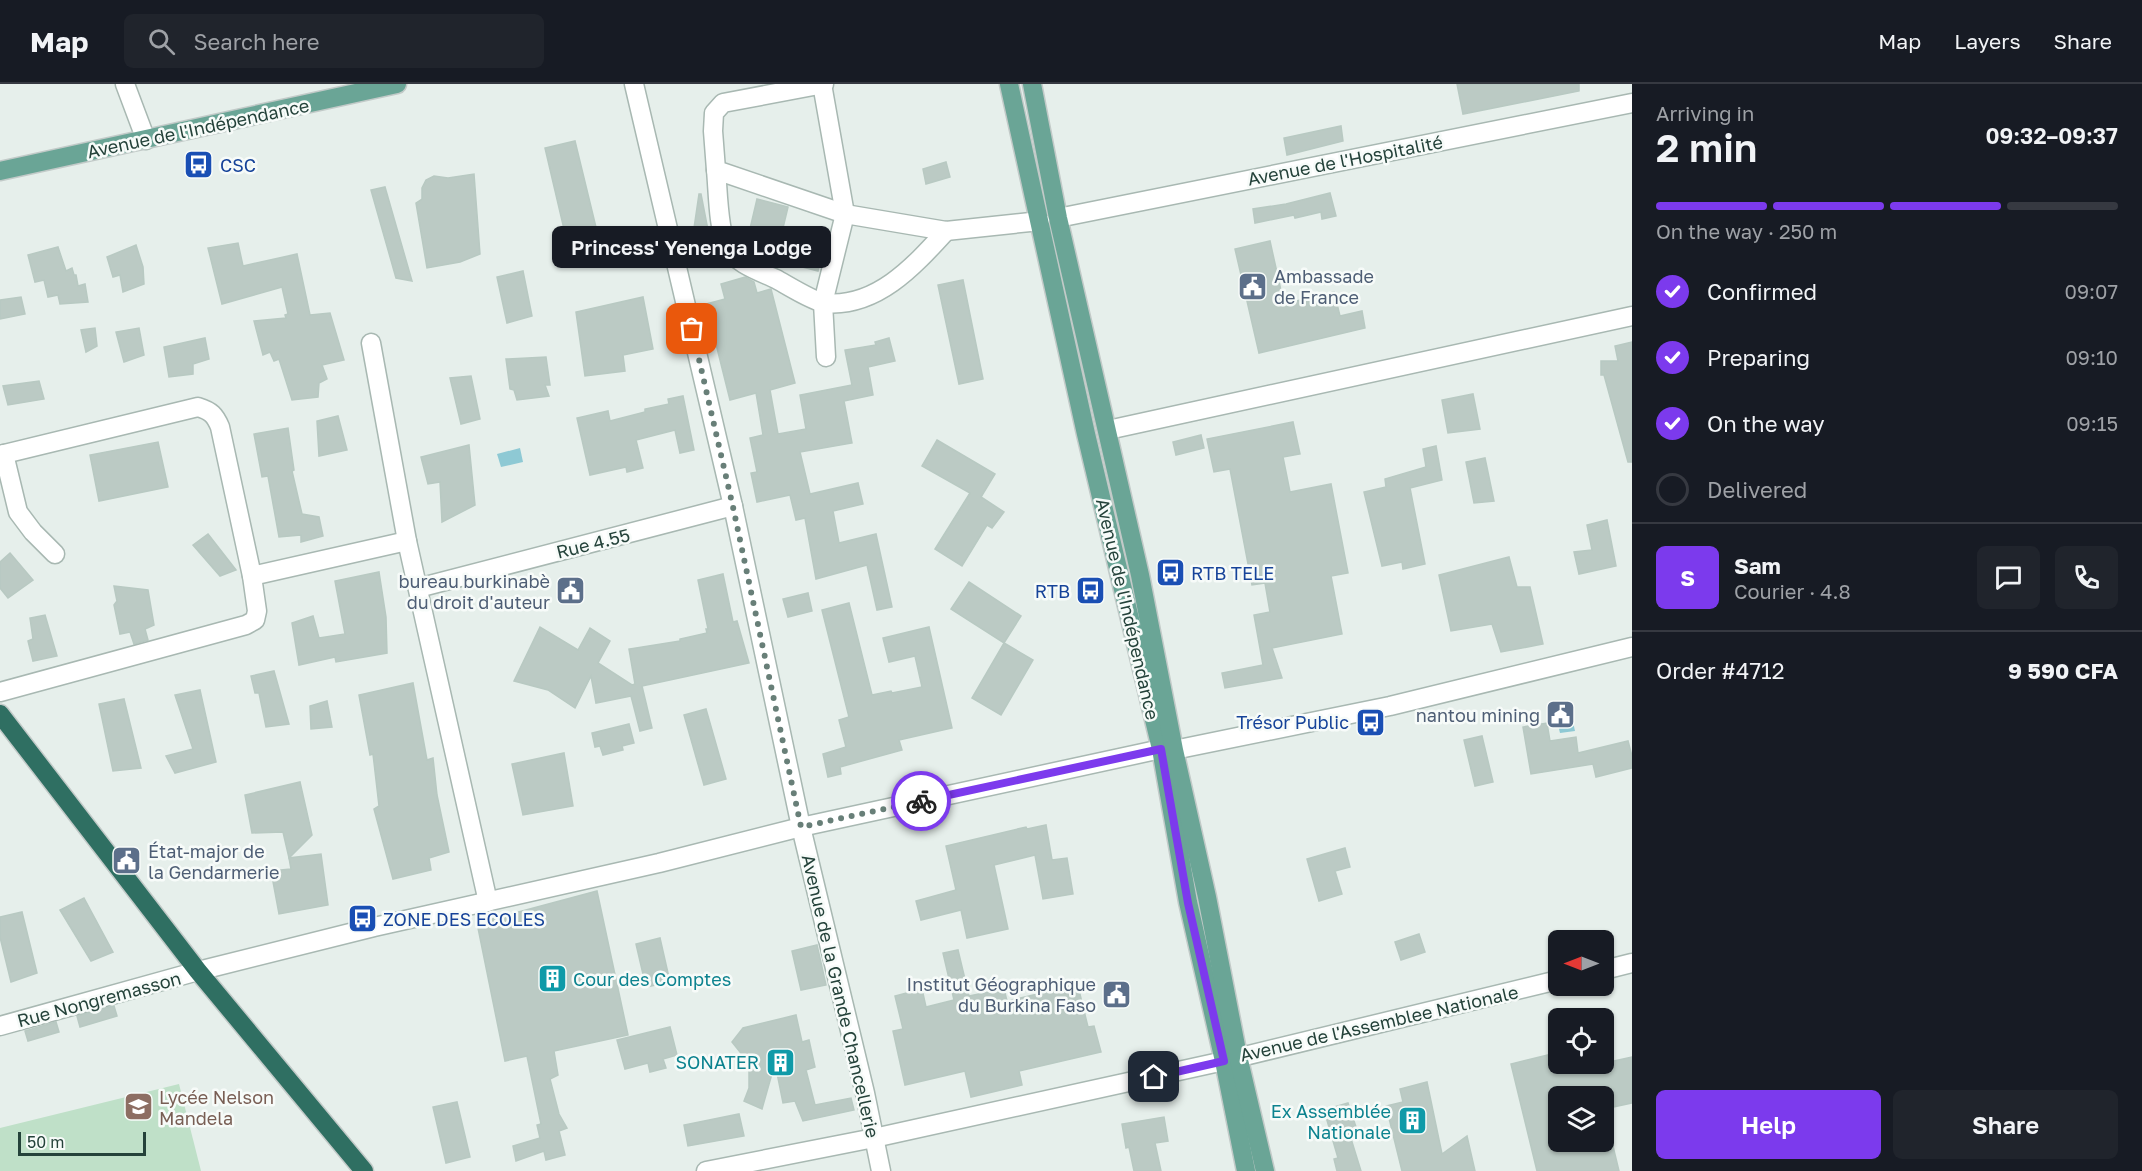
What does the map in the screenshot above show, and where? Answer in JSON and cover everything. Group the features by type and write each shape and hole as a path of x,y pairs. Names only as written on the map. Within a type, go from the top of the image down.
{"highway":[{"path":"0,714 198,971 364,1171"}],"main road":[{"name":"Avenue de l'Indépendance","path":"0,171 146,140 336,91 397,84"},
{"name":"Avenue de l'Indépendance","path":"1009,84 1108,430 1140,575 1188,903 1265,1171"},
{"name":"Avenue de l'Indépendance","path":"1032,84 1049,219 1086,434 1207,897 1246,1171"},
{"path":"1188,903 1207,897"}],"street":[{"path":"125,84 146,140"},
{"name":"Avenue de la Grande Chancellerie","path":"634,84 733,507 801,827 881,1171"},
{"path":"826,357 823,303 845,214 823,84 723,103 714,113 716,170 722,228 727,246 739,261 823,303 849,302 877,292 914,267 946,231"},
{"name":"Avenue de l'Hospitalité","path":"716,170 845,214 946,231 1049,219 1632,103"},
{"path":"1108,430 1632,316"},
{"path":"371,344 407,541 488,902"},
{"path":"0,692 246,626 255,620 257,611 252,576 216,417 209,410 198,407 2,454 18,512 33,532 55,554"},
{"name":"Rue 4.55","path":"417,588 733,507"},
{"path":"252,576 407,541"},
{"name":"Rue Nongremasson","path":"0,1026 198,971 374,927 659,863 801,827 1390,706 1632,647"},
{"path":"1614,968 1632,963"},
{"name":"Avenue de l'Assemblee Nationale","path":"706,1171 874,1138 1231,1059 1548,982"}],"green space":[{"path":"179,1084 201,1171 0,1171 0,1128"}],"water":[{"path":"520,448 523,462 501,467 497,454"},
{"path":"1569,704 1575,731 1560,733 1554,708"}],"building":[{"path":"1457,84 1579,84 1579,91 1463,114"},
{"path":"1341,126 1343,141 1287,155 1284,138"},
{"path":"575,141 602,252 571,259 545,148"},
{"path":"946,162 950,177 926,184 923,169"},
{"path":"474,174 480,254 460,262 427,268 416,203 422,199 422,188 426,180 434,176 448,178"},
{"path":"385,187 412,281 396,278 371,190"},
{"path":"1330,193 1336,216 1322,219 1321,212 1255,223 1253,209 1286,204"},
{"path":"699,194 701,194 708,230 693,235"},
{"path":"757,199 788,207 782,232 825,243 818,271 748,253 745,250"},
{"path":"1270,241 1284,304 1334,292 1340,316 1362,311 1365,328 1259,353 1235,249"},
{"path":"238,243 243,266 297,254 310,315 330,313 344,360 322,365 327,379 319,383 318,397 292,400 279,359 274,361 270,352 263,355 254,321 286,318 285,315 288,314 282,287 222,304 208,248"},
{"path":"136,245 143,267 144,284 123,292 120,275 113,277 107,257"},
{"path":"58,247 66,271 72,268 78,286 85,284 88,302 60,304 58,295 48,297 44,280 35,282 28,255"},
{"path":"523,271 532,316 507,323 497,277"},
{"path":"745,277 754,282 757,293 771,289 795,383 770,390 778,434 806,429 800,395 852,385 845,350 876,345 875,342 889,338 895,361 868,367 873,395 844,401 852,443 800,452 810,494 858,483 863,504 833,511 839,543 876,534 892,607 877,610 867,565 816,579 805,518 796,520 790,495 757,502 751,473 757,472 750,438 763,435 756,393 730,400 706,304 725,299 721,284"},
{"path":"963,280 983,379 959,384 938,285"},
{"path":"21,297 25,314 0,319 0,300"},
{"path":"643,297 653,349 623,355 625,371 585,376 576,312"},
{"path":"95,328 97,346 86,352 81,330"},
{"path":"139,328 144,355 124,362 116,332"},
{"path":"205,338 209,359 193,364 193,374 169,377 164,347"},
{"path":"1632,342 1632,462 1628,462 1604,375 1601,375 1601,361 1618,361 1615,346"},
{"path":"546,357 550,385 545,385 549,396 517,400 514,390 510,389 506,359"},
{"path":"471,376 480,419 461,424 450,378"},
{"path":"39,381 44,399 8,405 3,386"},
{"path":"1473,394 1480,429 1448,433 1442,400"},
{"path":"683,396 694,450 680,453 675,430 636,440 643,468 627,472 626,467 590,475 577,418 608,411 610,421 645,412 645,409 669,404 668,399"},
{"path":"338,416 347,450 319,456 317,421"},
{"path":"1293,422 1300,454 1283,457 1290,492 1331,484 1348,573 1331,576 1342,634 1272,648 1282,678 1225,688 1222,673 1263,665 1254,615 1270,612 1265,583 1252,585 1230,469 1214,472 1207,439"},
{"path":"288,428 294,470 292,471 302,514 319,517 323,536 301,542 301,535 279,537 268,476 262,477 254,434"},
{"path":"1201,435 1204,448 1176,455 1173,442"},
{"path":"937,440 995,474 981,497 1004,512 992,528 987,525 962,566 935,549 970,493 922,466"},
{"path":"158,442 168,487 99,501 90,455"},
{"path":"469,445 475,505 442,522 440,482 428,484 421,457"},
{"path":"1436,446 1442,480 1410,488 1425,564 1403,569 1402,562 1382,566 1364,492 1386,487 1385,479 1426,467 1423,449"},
{"path":"1485,458 1494,501 1474,503 1466,462"},
{"path":"1607,520 1616,566 1579,574 1574,552 1592,550 1587,525"},
{"path":"208,534 236,570 220,576 193,545"},
{"path":"10,553 33,580 8,598 0,588 0,562"},
{"path":"1509,557 1517,587 1530,587 1543,644 1501,652 1492,624 1451,631 1439,575"},
{"path":"379,572 386,617 387,653 336,662 335,657 299,665 292,623 313,616 319,638 345,634 335,581"},
{"path":"723,574 733,622 737,621 749,663 642,686 652,728 640,731 631,696 596,703 591,676 575,708 548,690 514,681 540,627 578,650 590,628 610,641 598,663 632,685 635,684 629,649 680,641 680,639 707,633 698,580"},
{"path":"969,582 1021,616 1004,643 951,609"},
{"path":"114,586 148,590 154,625 145,629 148,640 134,644 130,632 120,634 114,605 117,601"},
{"path":"808,593 812,611 788,617 783,599"},
{"path":"849,603 872,695 922,687 915,656 889,662 883,638 929,627 952,728 899,740 902,750 840,767 841,774 828,777 823,754 846,747 839,720 849,717 822,610"},
{"path":"45,615 57,656 33,661 28,641 33,639 30,618"},
{"path":"1004,643 1033,660 1001,715 972,698"},
{"path":"274,671 289,724 266,727 259,693 255,693 251,676"},
{"path":"413,683 427,760 433,758 437,795 449,852 429,858 431,870 393,879 374,809 379,806 373,754 370,755 359,695"},
{"path":"200,690 216,762 175,773 166,756 193,749 175,695"},
{"path":"124,699 141,768 113,771 99,704"},
{"path":"327,701 332,727 311,729 310,706"},
{"path":"706,709 726,779 704,785 684,715"},
{"path":"1547,723 1550,741 1576,737 1578,753 1628,741 1632,768 1596,777 1593,764 1531,774 1523,727"},
{"path":"629,724 634,743 622,746 623,750 603,755 600,746 595,747 592,733"},
{"path":"1482,736 1493,782 1475,786 1464,740"},
{"path":"564,753 573,806 523,815 512,764"},
{"path":"300,782 312,835 289,858 283,832 252,833 245,795"},
{"path":"1046,825 1052,860 1067,858 1073,894 1043,899 1035,855 994,865 1008,929 967,938 961,910 921,920 916,901 956,890 946,846 1026,827 1027,829"},
{"path":"1345,848 1350,867 1335,871 1342,894 1319,901 1307,859"},
{"path":"321,854 328,905 279,914 271,871 291,869 289,858"},
{"name":"Cour des Comptes","path":"597,891 628,1035 554,1051 558,1075 550,1079 559,1114 567,1128 559,1131 565,1155 546,1160 544,1151 516,1161 513,1146 540,1138 537,1125 541,1124 527,1056 505,1061 477,923"},
{"path":"84,898 113,952 91,961 60,910"},
{"path":"22,912 37,973 11,982 0,937 0,917"},
{"path":"1419,934 1425,952 1401,960 1395,942"},
{"path":"660,938 670,982 646,987 636,944"},
{"path":"817,945 826,985 801,990 792,951"},
{"path":"958,950 969,996 1004,989 1007,1001 1059,989 1058,986 1077,982 1088,1027 1094,1026 1101,1052 1019,1071 1022,1085 971,1097 965,1071 905,1085 893,1031 903,1029 895,996 922,989 926,1007 954,1000 943,953"},
{"path":"114,1006 117,1016 80,1027 77,1016"},
{"name":"SONATER","path":"796,1015 802,1042 809,1040 815,1067 806,1070 815,1105 851,1098 854,1110 803,1121 795,1101 783,1103 775,1063 762,1109 744,1101 749,1088 749,1072 744,1057 732,1042 743,1028"},
{"path":"56,1022 59,1032 28,1041 25,1031"},
{"path":"670,1027 677,1055 663,1059 666,1068 650,1072 648,1063 625,1069 617,1040"},
{"path":"1548,1055 1548,1074 1614,1074 1614,1061 1632,1057 1632,1103 1614,1107 1614,1086 1548,1086 1548,1152 1614,1150 1619,1171 1537,1171 1511,1064"},
{"name":"Ex Assemblée Nationale","path":"1427,1082 1442,1154 1467,1136 1475,1171 1402,1171 1386,1106 1403,1102 1400,1089"},
{"path":"457,1102 470,1157 446,1163 433,1107"},
{"path":"1348,1103 1356,1127 1348,1129 1361,1171 1337,1171 1334,1159 1338,1158 1324,1110"},
{"path":"739,1114 744,1136 688,1146 684,1125"},
{"path":"1164,1117 1168,1141 1155,1143 1161,1171 1134,1171 1129,1147 1126,1148 1122,1124"}],"way so far":[{"path":"692,329 733,507 801,827 921,801"}],"place":[{"name":"CSC","path":"199,165"},
{"name":"Ambassade de France","path":"1253,286"},
{"name":"Princess' Yenenga Lodge","path":"692,329"},
{"name":"RTB TELE","path":"1170,573"},
{"name":"bureau burkinabè du droit d'auteur","path":"571,591"},
{"name":"RTB","path":"1091,591"},
{"name":"nantou mining","path":"1561,715"},
{"name":"Trésor Public","path":"1370,722"},
{"name":"État-major de la Gendarmerie","path":"127,861"},
{"name":"ZONE DES ECOLES","path":"362,919"},
{"name":"Cour des Comptes","path":"552,979"},
{"name":"Institut Géographique du Burkina Faso","path":"1117,994"},
{"name":"SONATER","path":"780,1062"},
{"name":"Lycée Nelson Mandela","path":"138,1107"},
{"name":"Ex Assemblée Nationale","path":"1412,1121"}],"route":[{"path":"921,801 1161,749 1188,903 1224,1061 1154,1077"}]}
